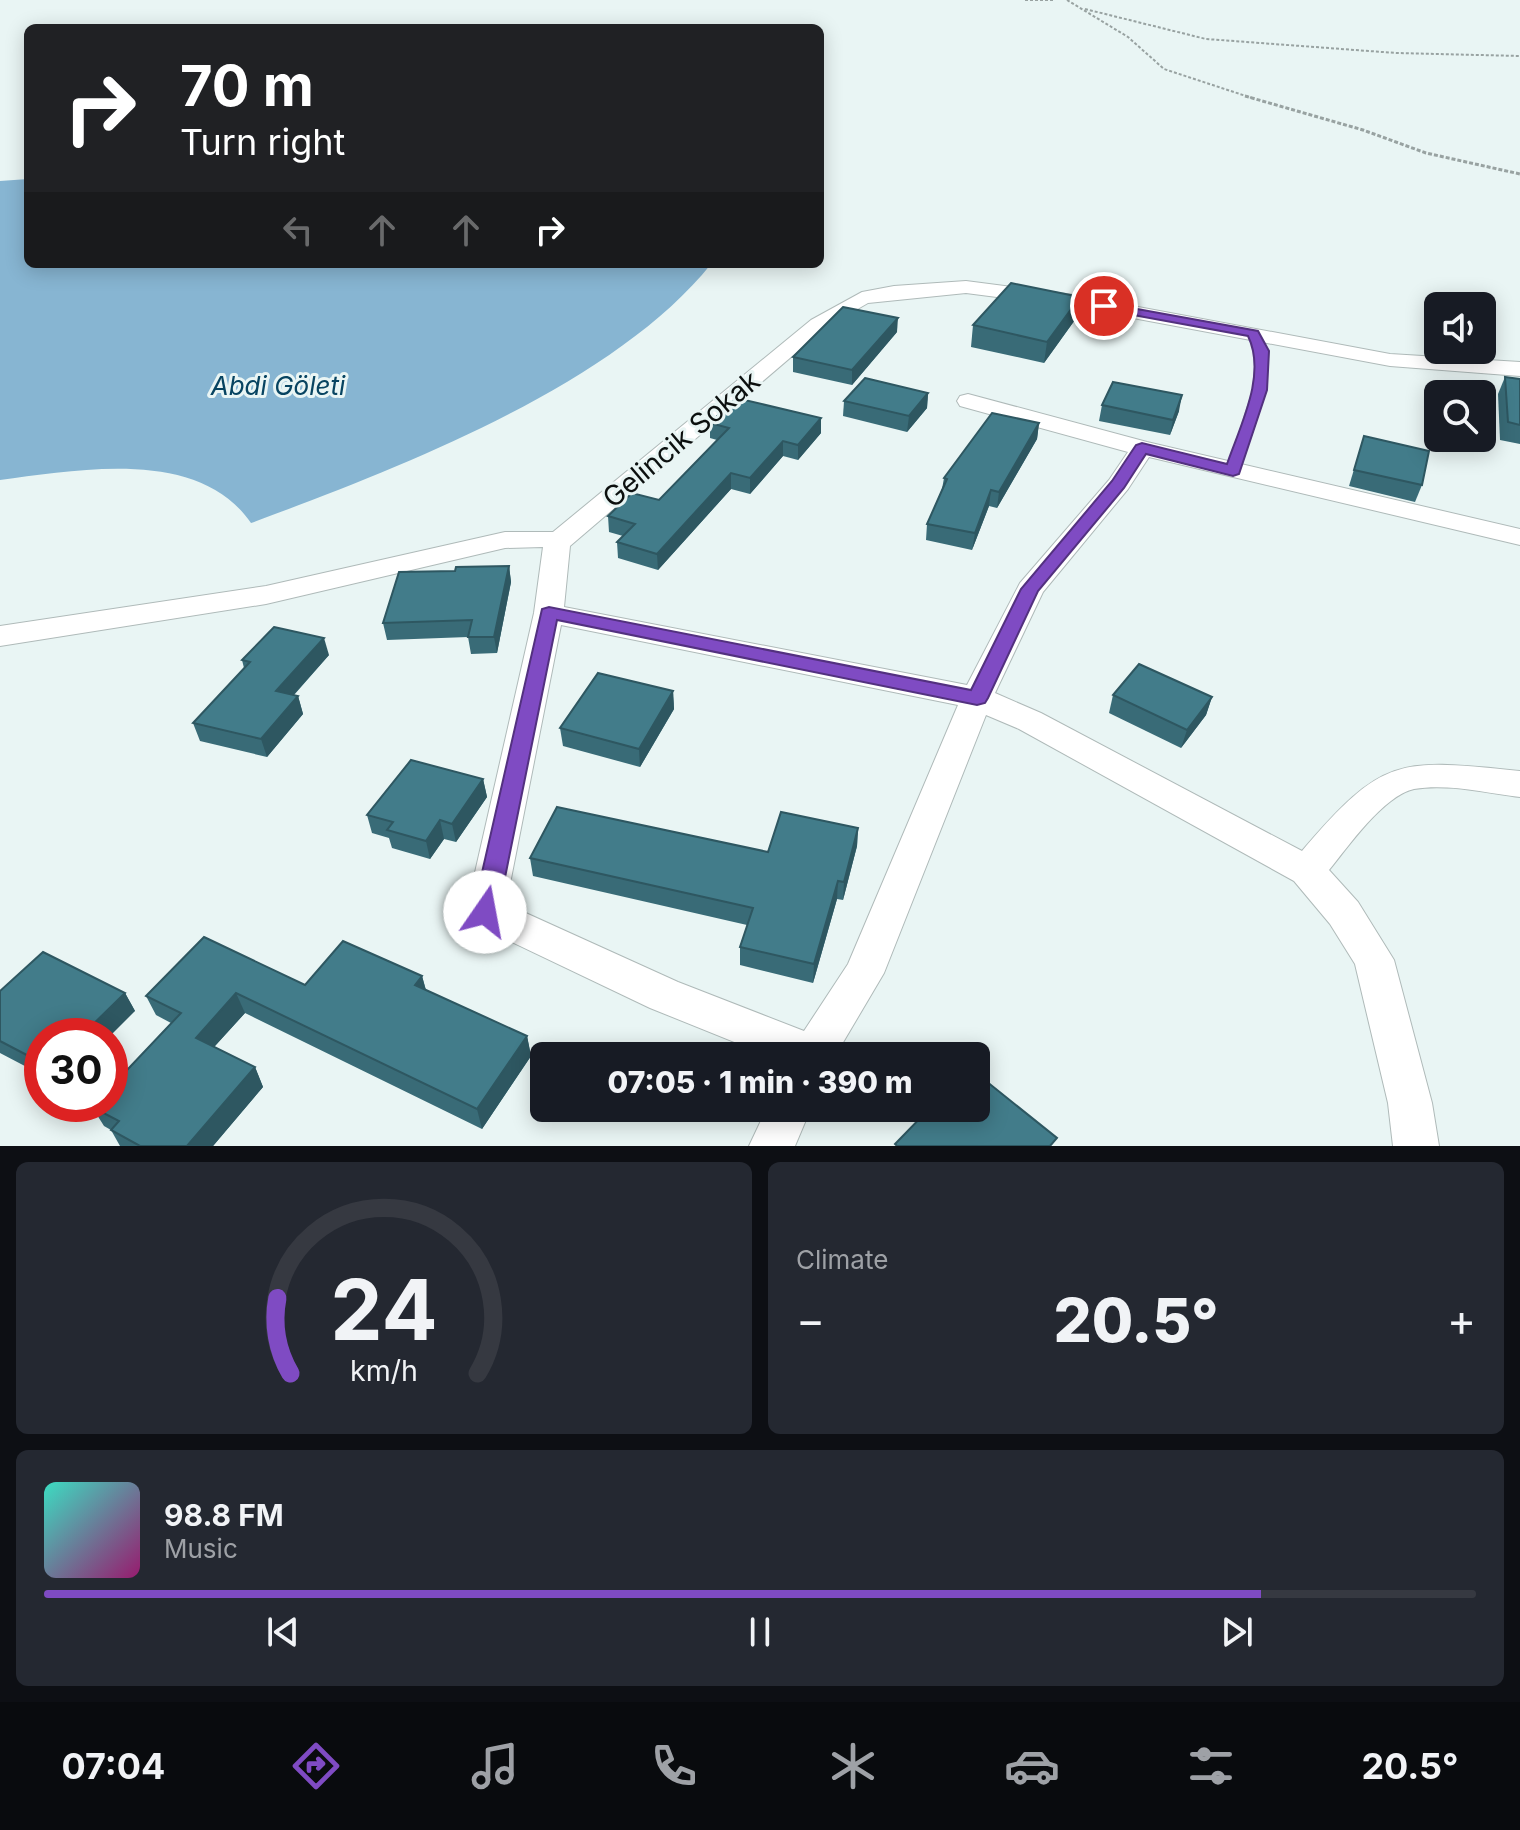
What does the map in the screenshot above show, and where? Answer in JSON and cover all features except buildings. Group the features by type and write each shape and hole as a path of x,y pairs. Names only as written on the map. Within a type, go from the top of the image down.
{"street":[{"name":"Gelincik Sokak","path":"557,543 818,324 862,298 894,292 966,287 1074,301 1390,360 1520,369"},
{"path":"968,401 1233,471 1520,537"},
{"path":"820,1042 864,973 977,698 1030,589 1119,484 1142,448"},
{"path":"0,636 266,595 505,540 547,539 557,543 549,613 485,912 664,995 780,1042"},
{"path":"549,613 977,698 1030,721 1307,871 1344,913 1374,960 1410,1103 1416,1146"},
{"path":"1307,871 1350,821 1385,788 1412,777 1520,784"},
{"path":"772,1146 783,1122"}],"lane":[{"path":"1233,471 1259,390 1262,351 1253,333"}],"path":[{"path":"1025,0 1054,0"},
{"path":"1067,0 1128,37 1164,69 1193,81 1363,130 1426,153 1520,174"},
{"path":"1080,8 1206,39 1396,53 1520,56"}],"water":[{"name":"Abdi Göleti","path":"24,179 24,268 707,268 669,308 618,348 561,386 434,450 251,523 228,499 201,483 169,473 100,469 0,480 0,181"}],"route":[{"path":"485,912 549,613 977,698 1030,589 1119,484 1142,448 1233,471 1259,390 1262,351 1253,333 1104,306"}]}
